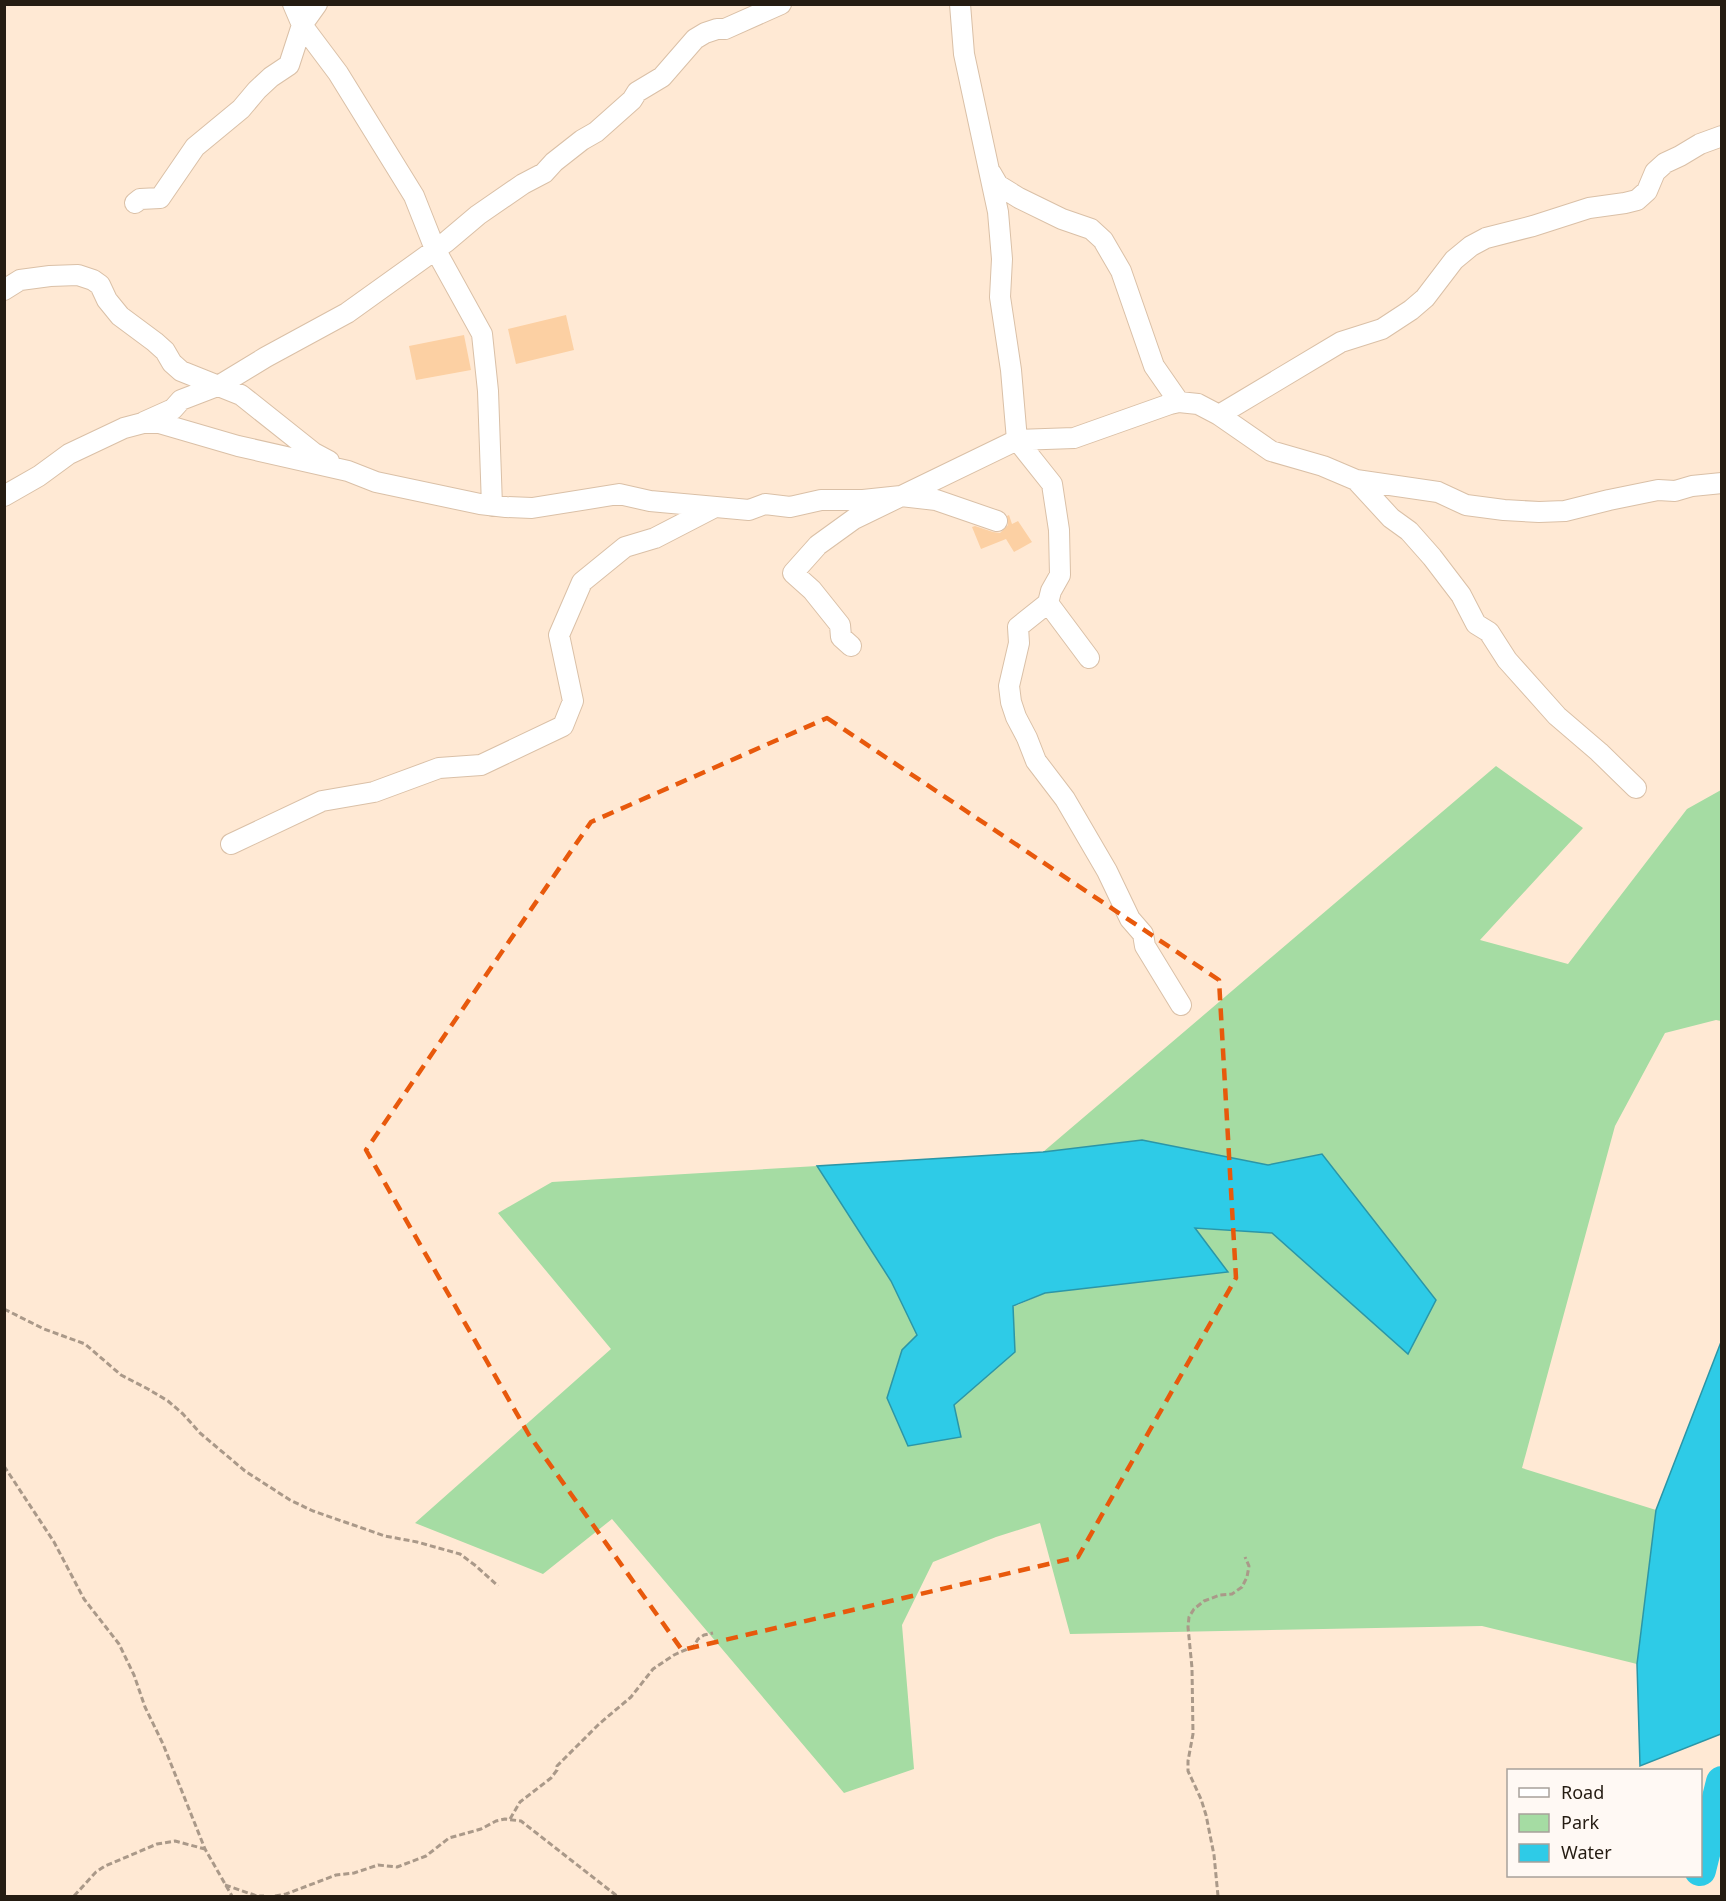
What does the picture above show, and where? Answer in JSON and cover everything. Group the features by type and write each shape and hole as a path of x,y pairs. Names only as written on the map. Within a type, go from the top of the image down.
{"street":[{"path":"293,4 302,25 338,73 414,196 435,249 482,334 488,391 492,506"},
{"path":"135,203 140,199 160,198 195,147 241,109 271,77 289,64 302,25 317,4"},
{"path":"4,496 39,476 69,454 124,428 143,423 172,410 182,400 220,386 266,357 347,313 478,215 523,184 544,173 554,162 596,132 632,100 637,92 662,77 695,39 705,33 730,27 781,4"},
{"path":"960,4 964,54 998,212 1002,259 1000,297 1011,370 1017,440 1052,484 1059,530 1060,575 1051,591 1048,603 1018,627 1019,643 1009,686 1011,702 1036,761 1065,799 1107,871 1130,919 1143,934 1145,946 1181,1005"},
{"path":"1219,415 1341,342 1382,329 1411,310 1425,298 1454,260 1471,246 1486,238 1589,208 1637,200 1647,192 1655,172 1665,163 1700,144 1722,136"},
{"path":"987,166 998,185 1062,219 1091,229 1103,240 1121,270 1154,366 1179,402"},
{"path":"4,290 20,280 50,276 78,275 93,280 99,285 120,316 160,346 181,371 241,395 314,453 348,471 376,482 492,506 532,508 619,494 650,501 749,510 765,504 790,507 821,500 863,500 901,496 936,500 997,521"},
{"path":"852,646 841,637 840,625 812,590 793,573 812,550 826,539 854,519 1017,440 1074,438 1179,402 1198,404 1219,415 1271,450 1323,466 1356,480 1438,492 1466,505 1504,510 1565,511 1658,490 1675,491 1692,486 1722,483"},
{"path":"143,423 159,423 238,446 348,471"},
{"path":"1356,480 1391,518 1409,531 1432,557 1461,595 1476,624 1489,632 1508,660 1557,716 1636,788"},
{"path":"231,844 322,801 374,792 439,768 481,765 563,726 573,701 559,635 582,582 625,547 655,538 715,507"},
{"path":"1048,603 1089,658"}],"path":[{"path":"4,1310 44,1329 85,1344 121,1375 168,1401 237,1465 290,1500 385,1536 460,1554 498,1587"},
{"path":"4,1466 54,1542 84,1599 119,1644 163,1744 205,1850 232,1896"},
{"path":"1218,1896 1214,1855 1206,1815 1188,1771 1193,1734 1192,1668 1188,1627 1189,1617 1194,1609 1204,1601 1220,1595 1232,1594 1242,1587 1249,1566 1245,1557"},
{"path":"510,1819 520,1802 551,1778 557,1766 570,1751 631,1697 653,1669 674,1655 694,1646 704,1635 713,1633"},
{"path":"275,1896 336,1875 354,1873 378,1865 398,1867 426,1856 449,1838 481,1829 496,1821 510,1819 520,1821 530,1828 617,1896"},
{"path":"74,1896 96,1872 105,1866 158,1844 175,1841 205,1850"},
{"path":"224,1884 257,1896 264,1896"}],"highlighted area":[{"path":"827,718 1219,980 1236,1278 1078,1557 682,1650 529,1435 366,1150 591,822"}],"green space":[{"path":"1496,766 1583,828 1480,940 1568,964 1687,809 1721,790 1721,1021 1716,1020 1665,1033 1615,1126 1522,1468 1656,1510 1637,1664 1482,1626 1070,1634 1040,1523 996,1537 933,1562 902,1625 914,1769 844,1793 612,1519 543,1574 415,1523 611,1349 498,1213 552,1182 817,1166 891,1281 954,1405 1015,1352 1013,1307 1045,1293 1227,1271 1194,1228 1272,1233 1408,1353 1322,1154 1268,1165 1142,1140 1043,1152"}],"water":[{"path":"1142,1140 1268,1165 1322,1154 1436,1300 1408,1354 1272,1233 1195,1228 1228,1272 1045,1293 1013,1306 1015,1352 954,1405 961,1437 908,1446 887,1398 902,1350 917,1335 891,1281 817,1166 1043,1152"},
{"path":"1721,1342 1721,1734 1640,1766 1637,1664 1656,1510"}],"building":[{"path":"566,315 574,350 516,364 508,329"},
{"path":"464,335 471,370 416,380 409,346"},
{"path":"1009,515 1012,524 1018,521 1032,542 1014,552 1006,539 981,549 972,527 1000,533 1008,525 1007,516"}],"waterway":[{"path":"1702,1862 1722,1782"}]}
